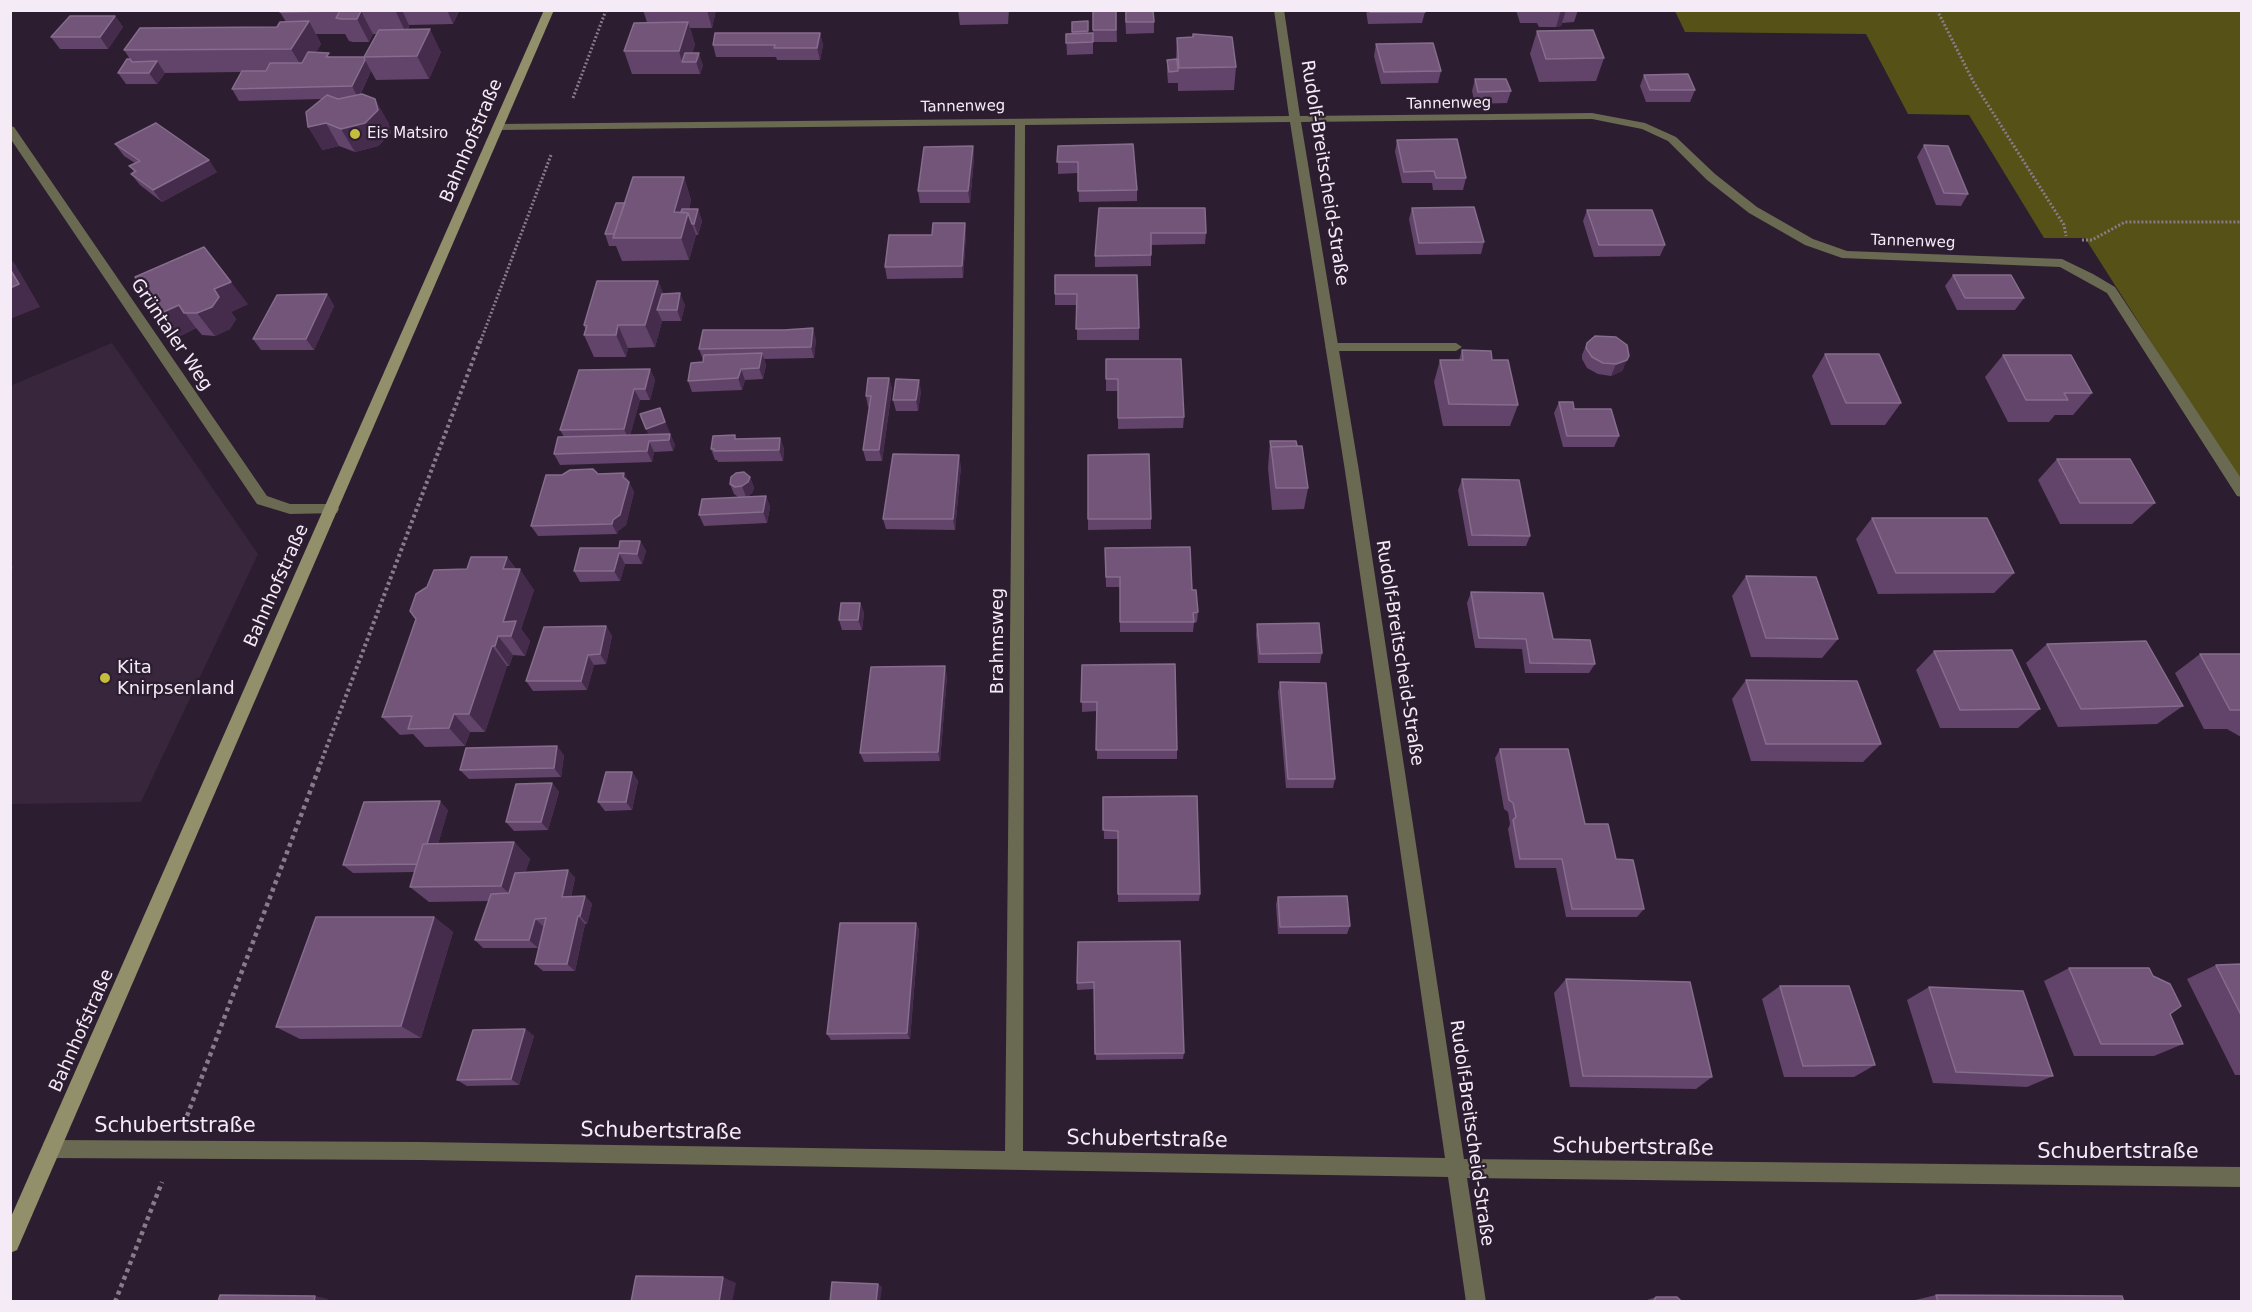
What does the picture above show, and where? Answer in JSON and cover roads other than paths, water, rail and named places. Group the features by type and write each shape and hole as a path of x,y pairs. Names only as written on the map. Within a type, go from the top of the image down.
{"main road":[{"name":"Bahnhofstraße","path":"10,1243 549,10"}],"street":[{"name":"Rudolf-Breitscheid-Straße","path":"1279,10 1476,1302"},
{"name":"Tannenweg","path":"499,127 1295,121 1592,116 1645,126 1672,139 1711,177 1753,210 1809,242 1846,255 2061,263 2111,290 2241,492"},
{"name":"Brahmsweg","path":"1014,1160 1020,122"},
{"name":"Grüntaler Weg","path":"10,129 261,500 291,509 332,509"},
{"path":"1331,347 1456,347"},
{"name":"Schubertstraße","path":"51,1149 2241,1177"}],"place":[{"name":"Eis Matsiro","path":"355,134"},
{"name":"Kita Knirpsenland","path":"105,678"}]}
